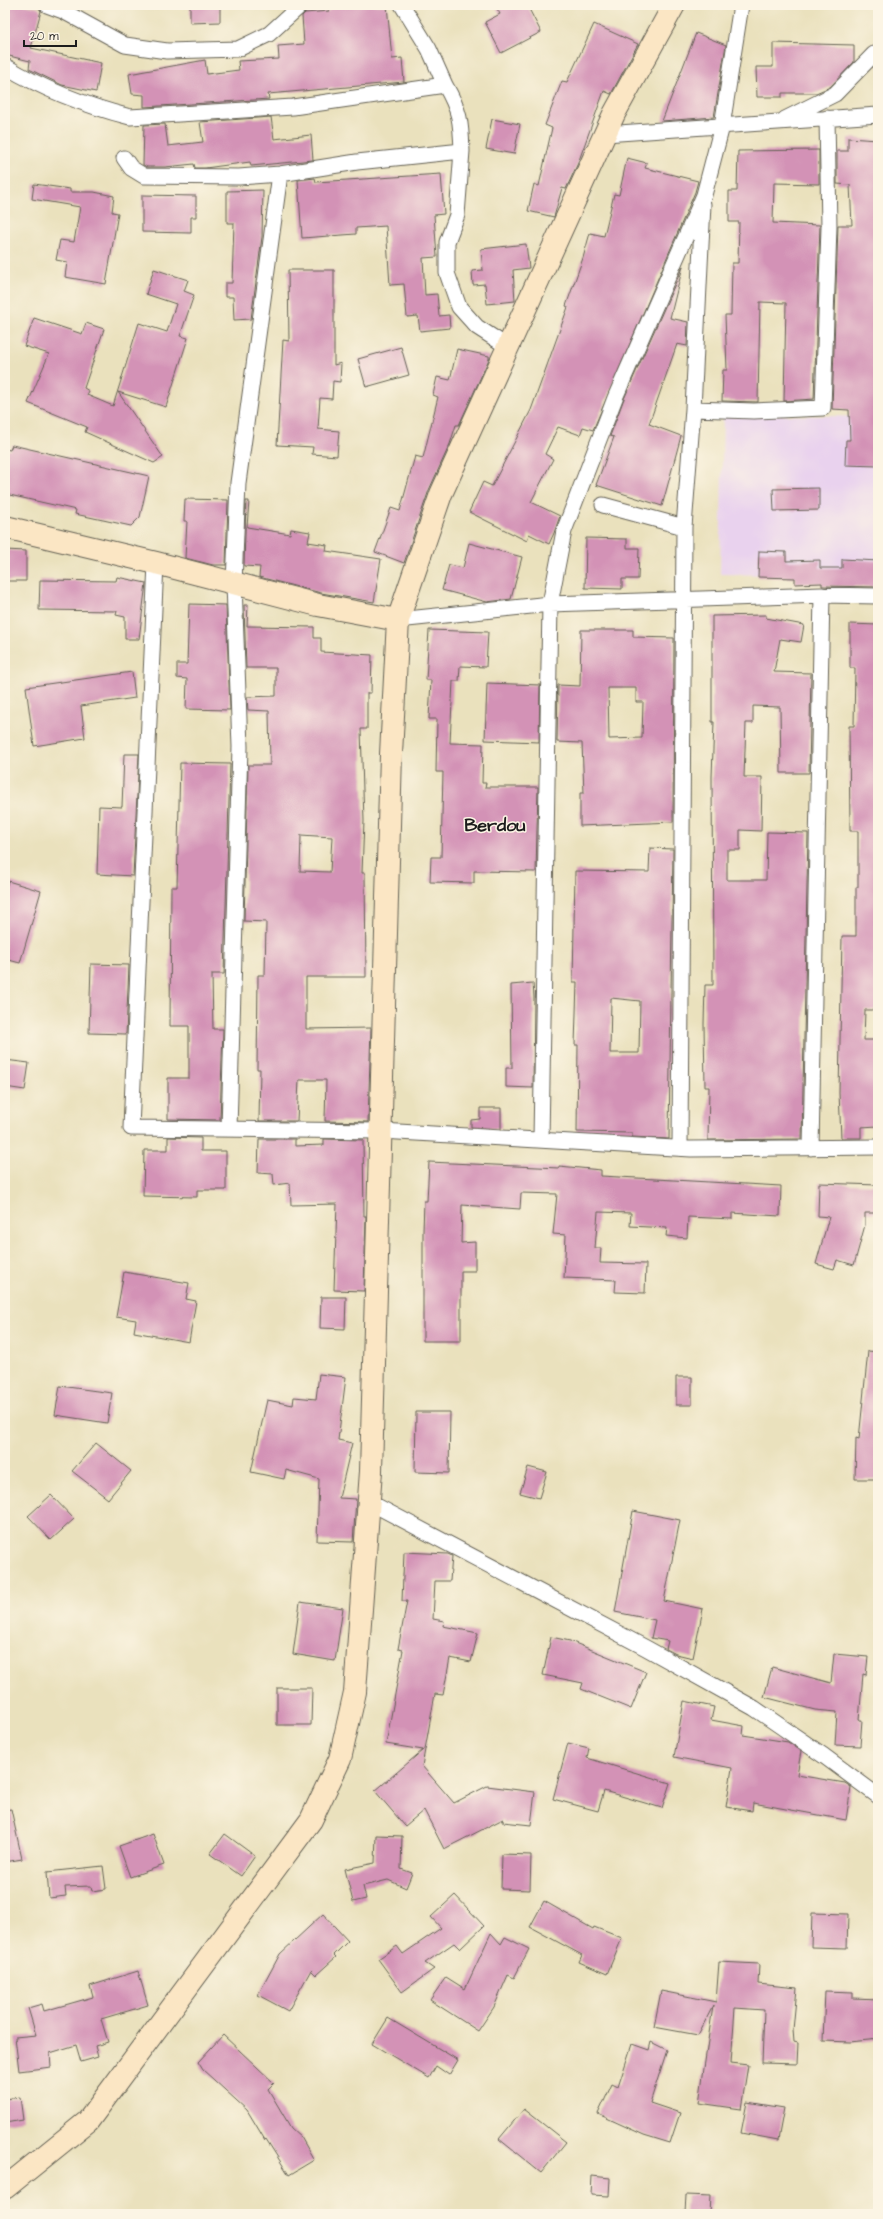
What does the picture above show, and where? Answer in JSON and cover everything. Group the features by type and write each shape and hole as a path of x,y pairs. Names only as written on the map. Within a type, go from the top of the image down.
{"main road":[{"path":"5,2188 88,2121 310,1820 340,1759 355,1692 369,1502 391,762 398,620 441,494 605,134 674,5"},
{"path":"5,527 156,563 318,605 398,620"}],"street":[{"path":"47,5 63,11 125,45 167,51 238,49 269,34 301,5"},
{"path":"402,5 429,49 445,85 454,99 461,118 462,151 457,215 447,242 447,273 459,307 477,327 508,347"},
{"path":"541,1140 550,604 564,531 615,398 704,195 722,126 741,5"},
{"path":"779,122 835,94 874,54"},
{"path":"5,66 31,82 106,111 130,117 293,107 445,85"},
{"path":"605,134 878,115"},
{"path":"693,409 754,411 823,408 829,226 826,118"},
{"path":"124,158 130,168 144,176 184,178 280,174 357,162 462,151"},
{"path":"229,1129 240,747 234,584 238,483 280,174"},
{"path":"680,1148 684,527 693,409 704,195"},
{"path":"603,505 684,527"},
{"path":"156,563 131,1128 381,1131 680,1148 878,1147"},
{"path":"398,620 550,604 822,595 878,596"},
{"path":"811,1148 822,595"},
{"path":"369,1502 646,1648 754,1708 824,1756 878,1796"}],"shaded area":[{"path":"723,414 878,417 878,577 720,574"}],"building":[{"path":"5,5 27,5 39,8 41,11 31,48 101,63 96,92 62,85 29,69 30,61 5,55"},
{"path":"190,5 220,5 220,22 190,23"},
{"path":"328,5 387,5 392,59 402,58 404,82 268,94 269,99 144,107 144,95 132,94 129,74 205,60 207,74 239,70 238,61 279,59 278,46 304,44 302,16 305,13 329,11"},
{"path":"495,5 527,5 541,32 501,53 485,22 500,14"},
{"path":"594,24 638,44 611,94 604,91 578,163 566,189 562,188 554,217 528,211 534,184 539,186 552,128 545,125 562,81 567,82"},
{"path":"696,33 726,45 714,117 662,121"},
{"path":"773,43 854,45 854,62 830,87 816,93 782,93 782,97 757,97 756,67 773,67"},
{"path":"271,117 274,139 311,135 313,160 251,166 250,162 205,168 195,168 194,164 165,167 147,167 143,165 144,125 165,124 168,146 203,142 200,122"},
{"path":"492,119 520,124 514,154 486,149"},
{"path":"848,138 878,140 878,466 845,465 846,440 850,440 849,410 832,409 838,225 852,225 850,185 837,184 837,151 848,151"},
{"path":"819,150 819,184 774,183 773,223 820,225 814,399 784,401 786,303 760,302 758,402 722,401 723,370 727,370 725,315 731,315 732,263 738,263 739,222 729,222 729,191 737,191 738,151"},
{"path":"627,158 647,163 645,168 698,181 695,192 593,430 583,427 580,435 558,427 545,454 553,459 531,502 560,516 549,544 529,534 527,541 469,512 483,482 492,486 531,410 568,307 566,306 590,233 604,236 614,194 619,195"},
{"path":"441,174 444,214 434,215 437,257 423,258 425,295 437,294 439,316 449,315 450,328 420,331 418,316 407,317 404,284 390,285 386,226 356,228 356,234 302,238 298,180 315,178 316,182"},
{"path":"34,184 70,189 70,192 94,192 114,196 112,212 118,213 106,284 65,277 67,262 56,260 60,240 74,242 80,207 32,199"},
{"path":"263,190 262,237 251,319 234,320 233,297 225,297 225,283 232,283 234,223 227,223 227,191"},
{"path":"142,195 196,196 196,217 191,217 191,233 142,232"},
{"path":"526,244 529,268 513,270 515,301 487,304 485,284 473,285 472,271 483,270 481,249"},
{"path":"683,266 670,318 688,322 687,346 677,344 649,424 681,436 662,506 596,485 614,437 610,436 623,401"},
{"path":"154,269 188,280 184,291 194,295 180,336 188,338 166,407 118,392 163,457 154,463 85,432 87,427 28,403 49,354 24,346 34,318 82,334 86,323 104,329 84,388 89,391 87,395 113,406 139,323 167,332 176,304 146,294"},
{"path":"288,270 334,270 334,365 341,363 340,382 333,381 332,399 320,398 318,429 339,431 337,456 312,454 313,447 277,445 283,340 289,341"},
{"path":"401,347 409,375 366,387 358,359"},
{"path":"457,349 489,356 489,359 459,425 456,425 450,444 429,490 404,563 375,552 391,508 400,511 415,456 423,458 438,397 433,395 437,377 450,380"},
{"path":"12,445 149,476 140,517 131,526 75,514 76,510 5,494 5,449 10,450"},
{"path":"819,488 819,510 774,511 773,489"},
{"path":"185,499 228,500 226,565 213,565 185,558 187,521 184,521"},
{"path":"246,501 249,501 247,527 290,534 291,529 310,532 308,542 327,545 326,551 381,559 374,602 321,593 259,577 260,567 244,566"},
{"path":"586,538 627,539 627,548 639,548 638,579 622,579 622,589 585,588"},
{"path":"469,543 522,557 511,599 487,602 442,590 449,565 463,568"},
{"path":"5,550 26,551 26,581 5,581"},
{"path":"759,551 786,552 786,561 820,560 820,568 842,568 842,559 878,561 878,587 822,586 822,583 795,584 795,578 758,577"},
{"path":"117,577 146,583 139,639 125,639 125,617 116,615 117,611 39,610 40,580 116,581"},
{"path":"189,604 226,605 230,710 186,709 187,679 177,678 177,664 187,664"},
{"path":"244,605 248,605 247,626 314,627 314,638 321,638 321,652 372,655 371,693 367,693 367,729 361,729 364,821 362,873 365,873 366,977 306,977 306,1029 371,1028 368,1122 325,1121 326,1080 299,1080 297,1121 259,1121 260,1069 257,1069 258,975 265,975 266,922 244,921 248,765 270,765 269,711 248,710 247,697 276,696 276,668 246,668","holes":["301,835 332,837 330,872 300,871"]},
{"path":"766,615 766,618 804,625 801,642 780,639 774,672 811,673 809,773 781,773 780,707 753,706 753,723 746,723 744,777 762,777 761,831 740,830 740,850 727,850 727,880 766,880 767,832 808,833 802,1139 708,1140 709,1087 705,1087 704,1024 705,985 713,985 712,777 714,722 712,722 712,616"},
{"path":"850,624 878,625 878,1010 865,1010 864,1040 878,1040 878,1126 861,1127 861,1138 841,1138 839,1093 842,936 856,936 856,887 858,887 858,831 850,831 849,726 854,726 855,668 850,668"},
{"path":"429,630 488,632 486,667 460,666 459,681 453,681 450,743 483,744 482,783 486,783 485,787 538,787 536,872 474,871 474,883 430,882 431,857 441,857 443,772 436,772 437,719 429,719 431,680 426,680"},
{"path":"581,630 633,630 633,637 674,638 673,822 580,826 580,793 584,793 582,743 557,742 558,685 580,686","holes":["608,688 636,688 636,702 643,702 642,738 609,739"]},
{"path":"132,672 135,698 81,706 85,738 34,746 26,687"},
{"path":"487,683 540,685 539,742 485,740"},
{"path":"124,754 139,754 133,876 97,874 99,806 122,807"},
{"path":"180,763 230,764 224,974 212,974 213,1029 223,1029 220,1120 168,1119 168,1078 189,1078 189,1026 170,1026 171,887 177,887"},
{"path":"650,848 673,849 669,1139 632,1137 632,1133 577,1132 578,1045 575,1045 577,982 573,982 575,871 649,872","holes":["611,998 640,1001 639,1053 610,1053"]},
{"path":"8,881 41,891 20,963 5,959 5,891"},
{"path":"91,964 129,965 126,1034 89,1033"},
{"path":"533,983 533,1088 506,1087 506,1068 512,1068 511,985"},
{"path":"5,1060 29,1063 25,1090 5,1087"},
{"path":"480,1108 501,1108 501,1129 471,1127 471,1120 480,1119"},
{"path":"168,1137 201,1138 201,1151 226,1151 226,1190 197,1190 197,1197 143,1196 144,1150 168,1150"},
{"path":"259,1139 295,1139 295,1146 324,1145 324,1139 363,1140 364,1216 366,1216 364,1291 334,1290 337,1204 291,1205 290,1183 274,1185 273,1174 258,1173"},
{"path":"429,1162 559,1168 559,1166 601,1170 601,1176 781,1186 780,1216 732,1213 732,1219 688,1217 687,1238 666,1236 667,1228 630,1226 631,1213 598,1212 595,1248 601,1248 600,1263 646,1264 645,1293 615,1292 616,1280 564,1278 566,1235 553,1234 557,1194 521,1193 520,1209 462,1205 461,1243 475,1242 475,1271 461,1271 461,1341 423,1341 424,1201 427,1201"},
{"path":"819,1183 878,1185 878,1213 865,1213 865,1225 854,1265 837,1260 834,1269 816,1264 829,1217 818,1216"},
{"path":"124,1272 189,1283 186,1299 196,1301 189,1342 134,1332 136,1320 116,1317"},
{"path":"321,1297 346,1297 345,1329 320,1328"},
{"path":"868,1351 878,1352 878,1479 855,1479 856,1438 859,1439"},
{"path":"319,1374 346,1377 338,1440 352,1443 339,1498 356,1499 353,1542 317,1541 319,1479 286,1470 284,1479 251,1472 267,1400 293,1405 294,1397 316,1399"},
{"path":"676,1377 692,1377 692,1405 676,1405"},
{"path":"60,1386 112,1393 107,1423 55,1415"},
{"path":"416,1412 450,1412 449,1473 415,1472"},
{"path":"96,1443 131,1471 108,1499 72,1471"},
{"path":"528,1467 547,1472 539,1498 520,1493"},
{"path":"51,1495 74,1519 51,1540 28,1516"},
{"path":"633,1511 680,1520 664,1601 703,1609 693,1658 676,1654 666,1649 668,1641 651,1638 655,1620 615,1612"},
{"path":"404,1552 448,1554 452,1556 450,1581 435,1581 433,1619 444,1621 443,1626 478,1633 471,1662 450,1658 443,1695 435,1694 422,1766 454,1803 487,1786 535,1792 531,1825 503,1822 503,1819 444,1849 424,1810 405,1826 375,1791 423,1750 386,1744 403,1650 398,1649 407,1601 402,1601"},
{"path":"300,1602 343,1608 335,1661 293,1654"},
{"path":"551,1637 570,1641 646,1672 631,1709 581,1689 583,1683 543,1675"},
{"path":"834,1654 868,1657 866,1675 863,1674 859,1720 862,1720 860,1746 835,1745 837,1712 815,1710 764,1697 772,1667 831,1683"},
{"path":"277,1688 312,1688 311,1725 277,1725"},
{"path":"684,1701 714,1707 711,1720 744,1726 743,1735 788,1742 801,1751 797,1775 845,1783 851,1787 846,1820 753,1803 752,1811 726,1807 732,1768 674,1757"},
{"path":"568,1743 589,1748 587,1758 670,1783 662,1808 604,1791 598,1811 553,1799"},
{"path":"11,1809 22,1859 5,1862 5,1810"},
{"path":"153,1834 164,1865 130,1877 119,1846"},
{"path":"225,1834 255,1856 241,1876 210,1854"},
{"path":"376,1835 402,1836 401,1869 412,1873 406,1888 388,1880 363,1886 366,1899 353,1902 345,1869 375,1863"},
{"path":"502,1854 531,1855 530,1890 501,1889"},
{"path":"103,1866 106,1889 92,1891 91,1886 65,1887 66,1896 49,1898 47,1872"},
{"path":"455,1895 484,1926 460,1949 454,1943 425,1963 434,1969 402,1992 378,1959 397,1946 403,1954 441,1928 431,1917"},
{"path":"544,1901 593,1929 594,1927 622,1938 607,1974 579,1962 582,1955 530,1927"},
{"path":"812,1913 848,1914 847,1948 811,1947"},
{"path":"323,1914 348,1941 334,1955 336,1957 316,1975 311,1970 288,2011 258,1995 280,1954"},
{"path":"491,1933 501,1944 505,1937 529,1949 514,1978 508,1975 494,2007 478,2031 430,2000 446,1977 465,1989"},
{"path":"719,1962 759,1964 758,1984 797,1988 793,2030 794,2042 798,2043 797,2064 762,2063 764,2010 735,2008 731,2063 748,2065 741,2109 699,2103 713,2006 698,2035 654,2027 661,1991 716,2002"},
{"path":"138,1971 148,2005 101,2019 108,2042 95,2046 98,2057 81,2062 76,2045 50,2053 51,2067 19,2071 15,2037 36,2035 28,2008 42,2004 44,2011 93,1997 90,1986"},
{"path":"825,1991 853,1992 853,1998 878,1999 878,2039 850,2042 823,2041"},
{"path":"388,2018 458,2060 449,2075 436,2066 429,2078 372,2044"},
{"path":"223,2035 274,2083 268,2089 291,2128 301,2137 314,2160 289,2175 247,2110 203,2070 198,2062"},
{"path":"651,2042 667,2050 650,2103 680,2113 670,2143 644,2135 598,2114 612,2084 618,2087 632,2044 649,2050"},
{"path":"20,2097 23,2120 5,2123 5,2099"},
{"path":"747,2102 784,2108 778,2140 741,2133"},
{"path":"524,2109 566,2142 541,2173 499,2139"},
{"path":"592,2176 610,2178 609,2196 591,2195"},
{"path":"686,2195 711,2196 710,2214 685,2214"}],"district":[{"name":"Berdou","path":"495,825"}]}
